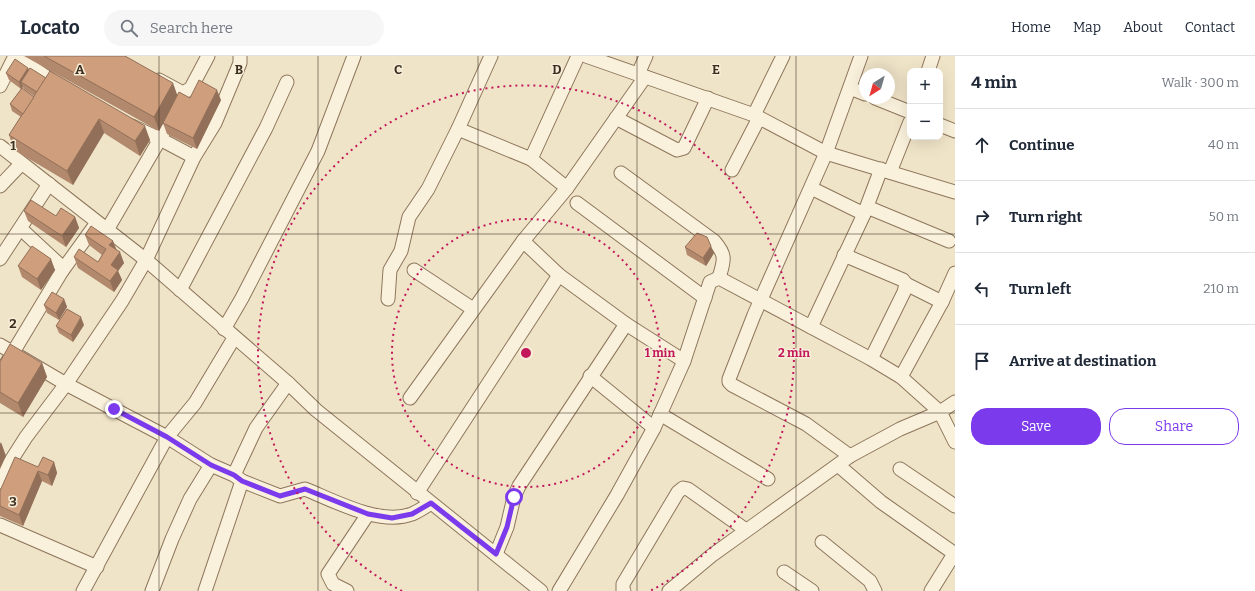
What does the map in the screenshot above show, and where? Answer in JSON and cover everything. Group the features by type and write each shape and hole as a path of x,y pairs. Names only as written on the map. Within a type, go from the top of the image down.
{"street":[{"path":"0,86 16,56 61,87 75,94"},
{"path":"107,230 160,139 183,92 191,88 208,56"},
{"path":"224,329 242,298 318,151 354,56"},
{"path":"388,299 390,270 401,251 409,217 428,189 458,129 491,56"},
{"path":"531,160 578,56"},
{"path":"586,56 708,98 757,117 826,153 955,192"},
{"path":"410,398 523,241 567,188 616,118 642,75 646,56"},
{"path":"732,170 783,56"},
{"path":"850,456 806,424 729,382 729,379 754,315 762,300 826,153 861,56"},
{"path":"929,68 933,56"},
{"path":"0,482 5,470 26,437 66,384 122,301 146,260 194,157 215,123 237,58"},
{"path":"150,75 183,92"},
{"path":"180,290 266,128 287,82"},
{"path":"850,88 859,92"},
{"path":"616,118 677,150 684,148 708,98"},
{"path":"890,104 907,111"},
{"path":"119,118 130,126 160,139 194,157"},
{"path":"943,126 955,131"},
{"path":"811,326 865,211 907,128"},
{"path":"458,129 531,160 567,188"},
{"path":"0,146 146,260 316,410 541,591"},
{"path":"0,186 22,164"},
{"path":"621,173 714,241 722,250 723,261 719,278"},
{"path":"0,259 49,184"},
{"path":"811,188 865,211 949,241"},
{"path":"577,203 704,298"},
{"path":"0,374 61,275 62,271 97,222"},
{"path":"21,229 62,267 62,271"},
{"path":"523,241 559,275 626,324 684,361"},
{"path":"844,255 903,280 906,284 942,302"},
{"path":"414,270 473,309"},
{"path":"901,377 942,302 955,273"},
{"path":"417,492 559,275"},
{"path":"559,591 617,495 654,428 684,361 710,282 719,278"},
{"path":"719,278 872,359 901,377 940,412 955,442"},
{"path":"872,359 904,292 906,284"},
{"path":"496,554 507,527 514,497 519,486 590,376 626,324"},
{"path":"83,591 167,437 196,403 234,338"},
{"path":"0,345 66,384 167,437 211,465 280,496 305,489 368,514 392,518 412,514 431,503"},
{"path":"590,376 654,428"},
{"path":"205,591 238,478 256,428 288,384"},
{"path":"669,591 711,556 850,456 900,429 940,412 955,402"},
{"path":"660,414 768,479"},
{"path":"152,591 172,539 190,499 211,465"},
{"path":"838,465 881,502 954,554 931,591"},
{"path":"900,469 955,506"},
{"path":"624,591 623,584 678,492 683,488 688,489 746,530"},
{"path":"347,591 333,584 328,574 368,514"},
{"path":"0,525 97,567"},
{"path":"822,542 870,581 875,591"},
{"path":"784,572 812,591"}],"building":[{"path":"44,56 125,56 173,83 154,117"},
{"path":"15,59 28,68 19,82 6,73"},
{"path":"30,68 46,78 37,92 21,82"},
{"path":"50,71 145,126 135,141 99,119 67,171 9,135"},
{"path":"199,80 217,90 193,138 163,123 179,92 190,98"},
{"path":"22,88 34,97 23,114 10,104"},
{"path":"31,200 56,216 61,208 75,217 62,236 24,211"},
{"path":"91,226 113,241 109,245 120,252 111,265 118,270 110,281 74,257 79,249 98,262 106,249 85,235"},
{"path":"697,233 707,237 711,246 703,258 685,247"},
{"path":"32,246 51,259 37,279 18,266"},
{"path":"52,292 64,299 56,313 44,305"},
{"path":"67,309 81,317 71,335 56,326"},
{"path":"10,344 42,363 18,403 0,392 0,362"},
{"path":"15,457 38,467 43,457 54,462 48,475 38,471 19,515 0,506 0,491"}],"route":[{"path":"114,409 167,437 211,465 234,475 242,481 280,496 305,489 368,514 392,518 412,514 431,503 496,554 507,527 510,508 514,497"}]}
